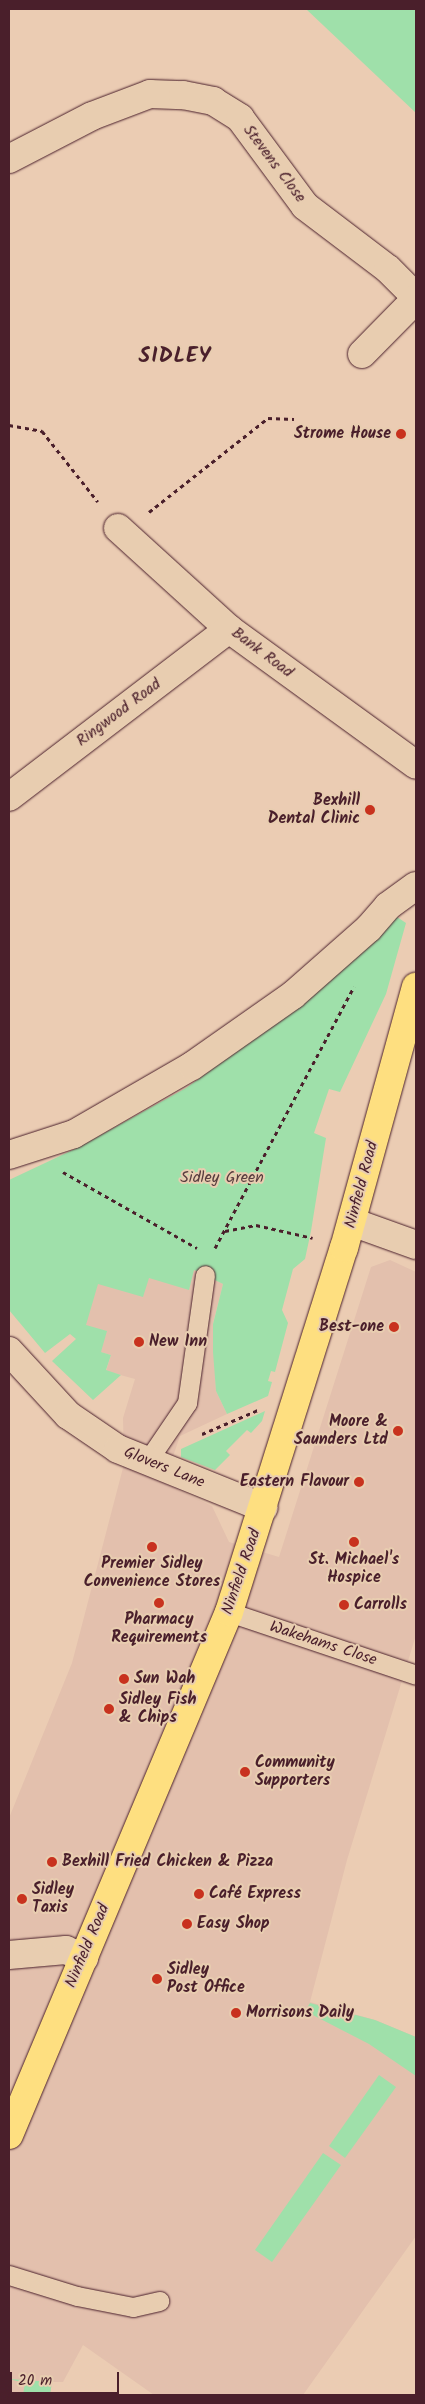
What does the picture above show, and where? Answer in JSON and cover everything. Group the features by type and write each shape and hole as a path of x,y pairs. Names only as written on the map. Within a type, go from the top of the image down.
{"main road":[{"name":"Ninfield Road","path":"9,2135 229,1612 301,1391 352,1222 416,987"}],"street":[{"name":"Stevens Close","path":"9,159 92,116 150,94 183,95 213,102 240,118 305,206 388,269 416,298 362,354"},
{"name":"Bank Road","path":"118,528 229,629 416,765"},
{"name":"Ringwood Road","path":"9,797 229,629"},
{"path":"17,1153 74,1134 192,1066 293,994 369,928 388,906 416,886"},
{"path":"352,1222 416,1245"},
{"name":"Glovers Lane","path":"12,1360 68,1415 118,1449 146,1462 264,1508"},
{"path":"9,1955 66,1950 84,1958"}],"lane":[{"path":"146,1462 187,1403 205,1275"},
{"name":"Wakehams Close","path":"229,1612 416,1675"},
{"path":"9,2275 77,2296 132,2307 159,2301"}],"path":[{"path":"9,425 42,431 118,528 138,520 268,418 294,419"},
{"path":"205,1275 211,1256 355,983"},
{"path":"17,1153 211,1256"},
{"path":"225,1231 256,1225 310,1237"},
{"path":"200,1434 301,1391"}],"shaded area":[{"path":"390,1260 416,1272 416,1635 347,1860 310,2002 375,2020 416,2037 416,2236 303,2395 154,2395 83,2345 63,2382 52,2382 50,2395 9,2395 9,1818 72,1663 124,1464 123,1418 135,1379 106,1371 111,1355 101,1352 9,1278 194,1270 223,1284 213,1323 216,1391 227,1414 180,1436 164,1483 212,1506 229,1542 279,1557 371,1267"}],"green space":[{"path":"306,9 416,9 416,113"},
{"name":"Sidley Green","path":"394,915 406,923 386,994 340,1092 329,1089 314,1133 326,1138 311,1231 305,1259 293,1269 282,1310 288,1323 275,1372 271,1371 268,1381 272,1382 268,1396 227,1414 216,1391 213,1352 213,1324 223,1284 194,1270 189,1290 149,1278 143,1297 98,1284 86,1325 107,1331 101,1352 111,1355 106,1370 121,1375 93,1400 52,1361 76,1339 70,1334 45,1353 9,1310 9,1180 79,1147 186,1088 295,1009"},
{"path":"265,1411 262,1421 251,1433 247,1430 226,1451 230,1455 215,1470 181,1457 181,1449"},
{"path":"310,2003 375,2020 416,2037 416,2076 369,2044 305,2011"},
{"path":"379,2075 396,2087 345,2158 329,2146"},
{"path":"323,2153 341,2165 272,2262 255,2250"},
{"path":"9,2379 52,2382 50,2395 23,2395 25,2383"}],"place":[{"name":"Strome House","path":"401,434"},
{"name":"Bexhill Dental Clinic","path":"370,810"},
{"name":"Best-one","path":"394,1327"},
{"name":"New Inn","path":"139,1342"},
{"name":"Moore & Saunders Ltd","path":"398,1431"},
{"name":"Eastern Flavour","path":"359,1482"},
{"name":"St. Michael's Hospice","path":"354,1542"},
{"name":"Premier Sidley Convenience Stores","path":"152,1547"},
{"name":"Pharmacy Requirements","path":"159,1603"},
{"name":"Carrolls","path":"344,1605"},
{"name":"Sun Wah","path":"124,1679"},
{"name":"Sidley Fish & Chips","path":"109,1709"},
{"name":"Community Supporters","path":"245,1772"},
{"name":"Bexhill Fried Chicken & Pizza","path":"52,1862"},
{"name":"Café Express","path":"199,1894"},
{"name":"Sidley Taxis","path":"22,1899"},
{"name":"Easy Shop","path":"187,1924"},
{"name":"Sidley Post Office","path":"157,1979"},
{"name":"Morrisons Daily","path":"236,2013"}],"district":[{"name":"SIDLEY","path":"175,357"}]}
